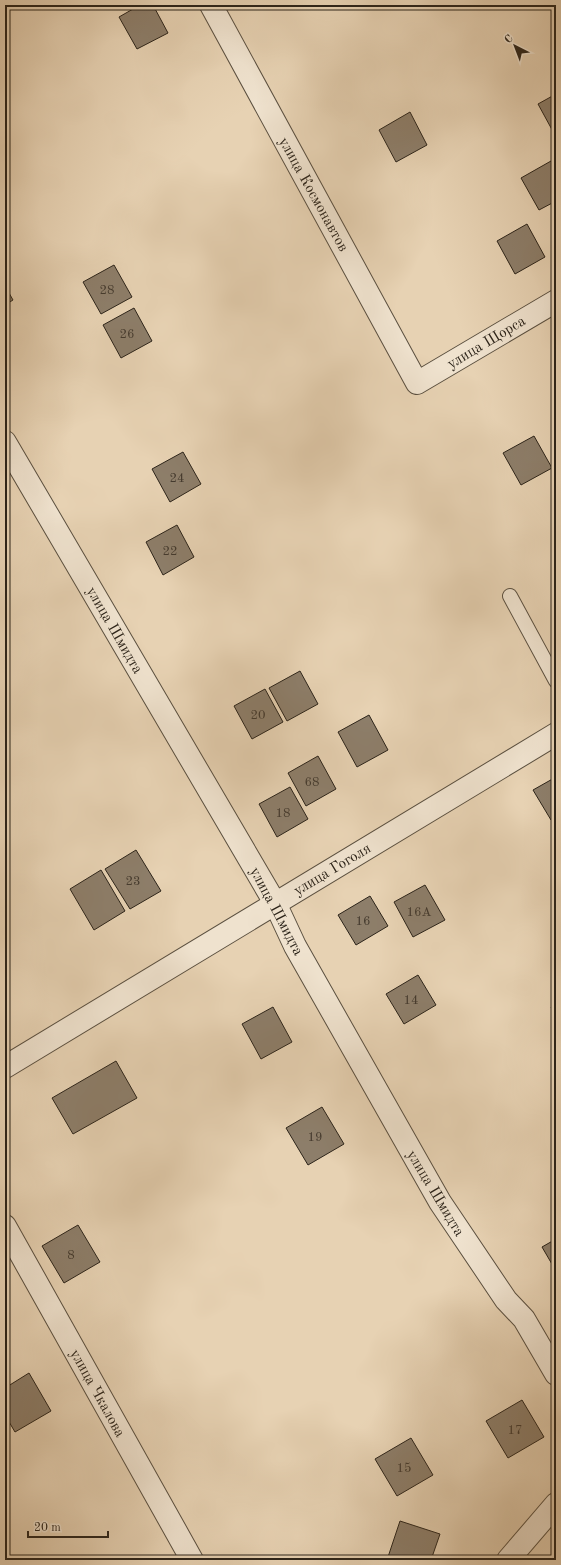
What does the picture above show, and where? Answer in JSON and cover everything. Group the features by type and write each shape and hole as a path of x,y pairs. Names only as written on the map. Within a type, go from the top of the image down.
{"street":[{"name":"улица Космонавтов","path":"211,5 417,383"},
{"name":"улица Щорса","path":"417,383 556,301"},
{"name":"улица Шмидта","path":"5,442 275,903 295,946 440,1202 506,1300 524,1319 556,1374"},
{"name":"улица Гоголя","path":"5,1067 556,734"},
{"name":"улица Чкалова","path":"5,1226 192,1560"},
{"path":"508,1560 556,1504"}],"lane":[{"path":"510,596 556,681"}],"building":[{"path":"140,5 153,5 168,33 137,49 119,17"},
{"path":"556,94 556,137 538,104"},
{"path":"410,112 427,145 396,162 379,130"},
{"path":"551,161 556,169 556,201 539,210 521,178"},
{"path":"527,224 545,257 515,274 497,241"},
{"path":"114,265 132,297 101,314 83,282"},
{"path":"5,286 13,300 5,305"},
{"path":"134,308 152,341 121,358 103,325"},
{"path":"534,436 552,468 521,485 503,453"},
{"path":"183,452 201,484 170,502 152,469"},
{"path":"177,525 194,557 163,575 146,542"},
{"path":"300,671 318,704 287,721 269,688"},
{"path":"265,689 283,722 252,739 234,706"},
{"path":"369,715 388,750 357,767 338,732"},
{"path":"318,756 336,789 306,806 288,773"},
{"path":"556,777 556,817 551,820 533,790"},
{"path":"290,787 308,819 277,837 259,804"},
{"path":"136,850 161,891 130,909 105,869"},
{"path":"101,870 125,911 94,930 70,889"},
{"path":"425,885 445,920 413,937 394,902"},
{"path":"370,896 388,926 356,945 338,915"},
{"path":"418,975 436,1005 404,1024 386,994"},
{"path":"556,1004 556,1015 551,1007"},
{"path":"273,1007 292,1042 261,1059 242,1024"},
{"path":"116,1061 137,1098 73,1134 52,1098"},
{"path":"322,1107 344,1144 308,1165 286,1128"},
{"path":"78,1225 100,1262 64,1283 42,1246"},
{"path":"556,1239 556,1271 542,1247"},
{"path":"29,1373 51,1411 15,1432 5,1415 5,1388"},
{"path":"522,1400 544,1437 508,1458 486,1421"},
{"path":"411,1438 433,1475 397,1496 375,1459"},
{"path":"400,1521 440,1534 431,1560 387,1560"}]}
